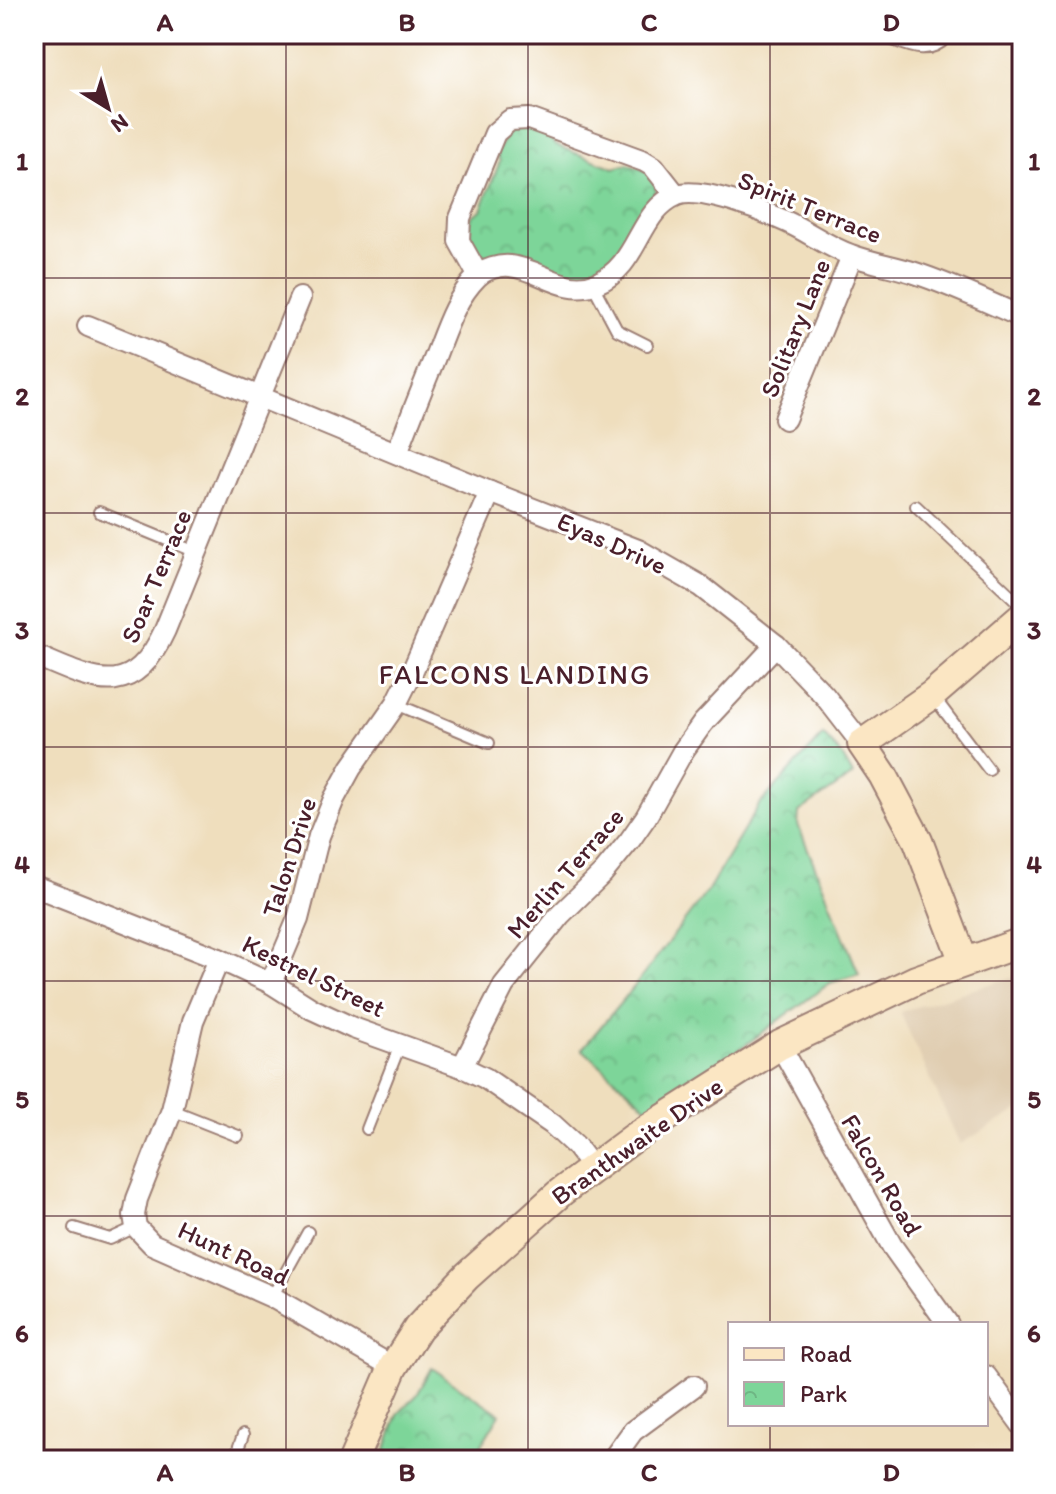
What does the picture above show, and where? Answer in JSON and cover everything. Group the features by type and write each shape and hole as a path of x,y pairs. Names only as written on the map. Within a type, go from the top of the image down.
{"street":[{"path":"891,34 920,45 934,42 943,34"},
{"path":"397,453 459,300 478,275 509,266 557,284 593,285 615,272 627,260 657,209 676,195 654,167 644,161 529,119 510,120 495,133 460,218 459,241 478,275"},
{"name":"Spirit Terrace","path":"676,195 688,192 713,196 785,221 852,256 914,272 1022,317"},
{"name":"Solitary Lane","path":"785,419 852,256"},
{"name":"Soar Terrace","path":"34,655 106,681 121,678 147,662 157,648 300,298"},
{"name":"Eyas Drive","path":"88,326 649,555 701,586 776,645 824,695 862,744 883,775 918,841 964,962"},
{"name":"Talon Drive","path":"271,983 298,919 319,836 334,799 351,768 396,704 490,492"},
{"path":"862,744 932,695 1022,617"},
{"name":"Merlin Terrace","path":"462,1067 504,985 560,915 603,873 630,840 703,723 776,645"},
{"name":"Kestrel Street","path":"34,886 219,959 271,983 312,1009 485,1078 540,1115 575,1145 593,1168"},
{"name":"Branthwaite Drive","path":"353,1460 393,1367 418,1328 522,1224 593,1168 635,1137 780,1045 874,999 1022,942"},
{"path":"136,1227 134,1215 137,1199 172,1110 178,1074 193,1021 219,959"},
{"name":"Falcon Road","path":"780,1045 892,1246 947,1322"},
{"name":"Hunt Road","path":"136,1227 152,1244 272,1297 393,1367"},
{"path":"988,1379 1022,1425"},
{"path":"612,1460 633,1431 694,1386"}],"lane":[{"path":"593,285 617,330 647,345"},
{"path":"916,506 1022,606"},
{"path":"99,512 196,552"},
{"path":"932,695 989,770"},
{"path":"396,704 489,743"},
{"path":"367,1129 400,1045"},
{"path":"172,1110 238,1136"},
{"path":"74,1228 110,1239 136,1227"},
{"path":"272,1297 308,1232"},
{"path":"234,1460 243,1435"}],"shaded area":[{"path":"1022,974 1022,1108 960,1144 900,1012"}],"green space":[{"path":"523,126 545,133 555,145 614,168 628,164 649,172 655,180 656,192 640,214 623,250 606,266 576,274 517,253 483,255 466,236 472,216 481,210 500,161 496,154 501,144 509,133"},
{"path":"823,735 841,754 853,775 799,812 798,825 859,974 830,983 688,1087 649,1109 582,1049 708,890 759,805"},
{"path":"432,1368 500,1414 472,1460 382,1460 398,1414 417,1395"}],"district":[{"name":"FALCONS LANDING","path":"515,674"}]}
